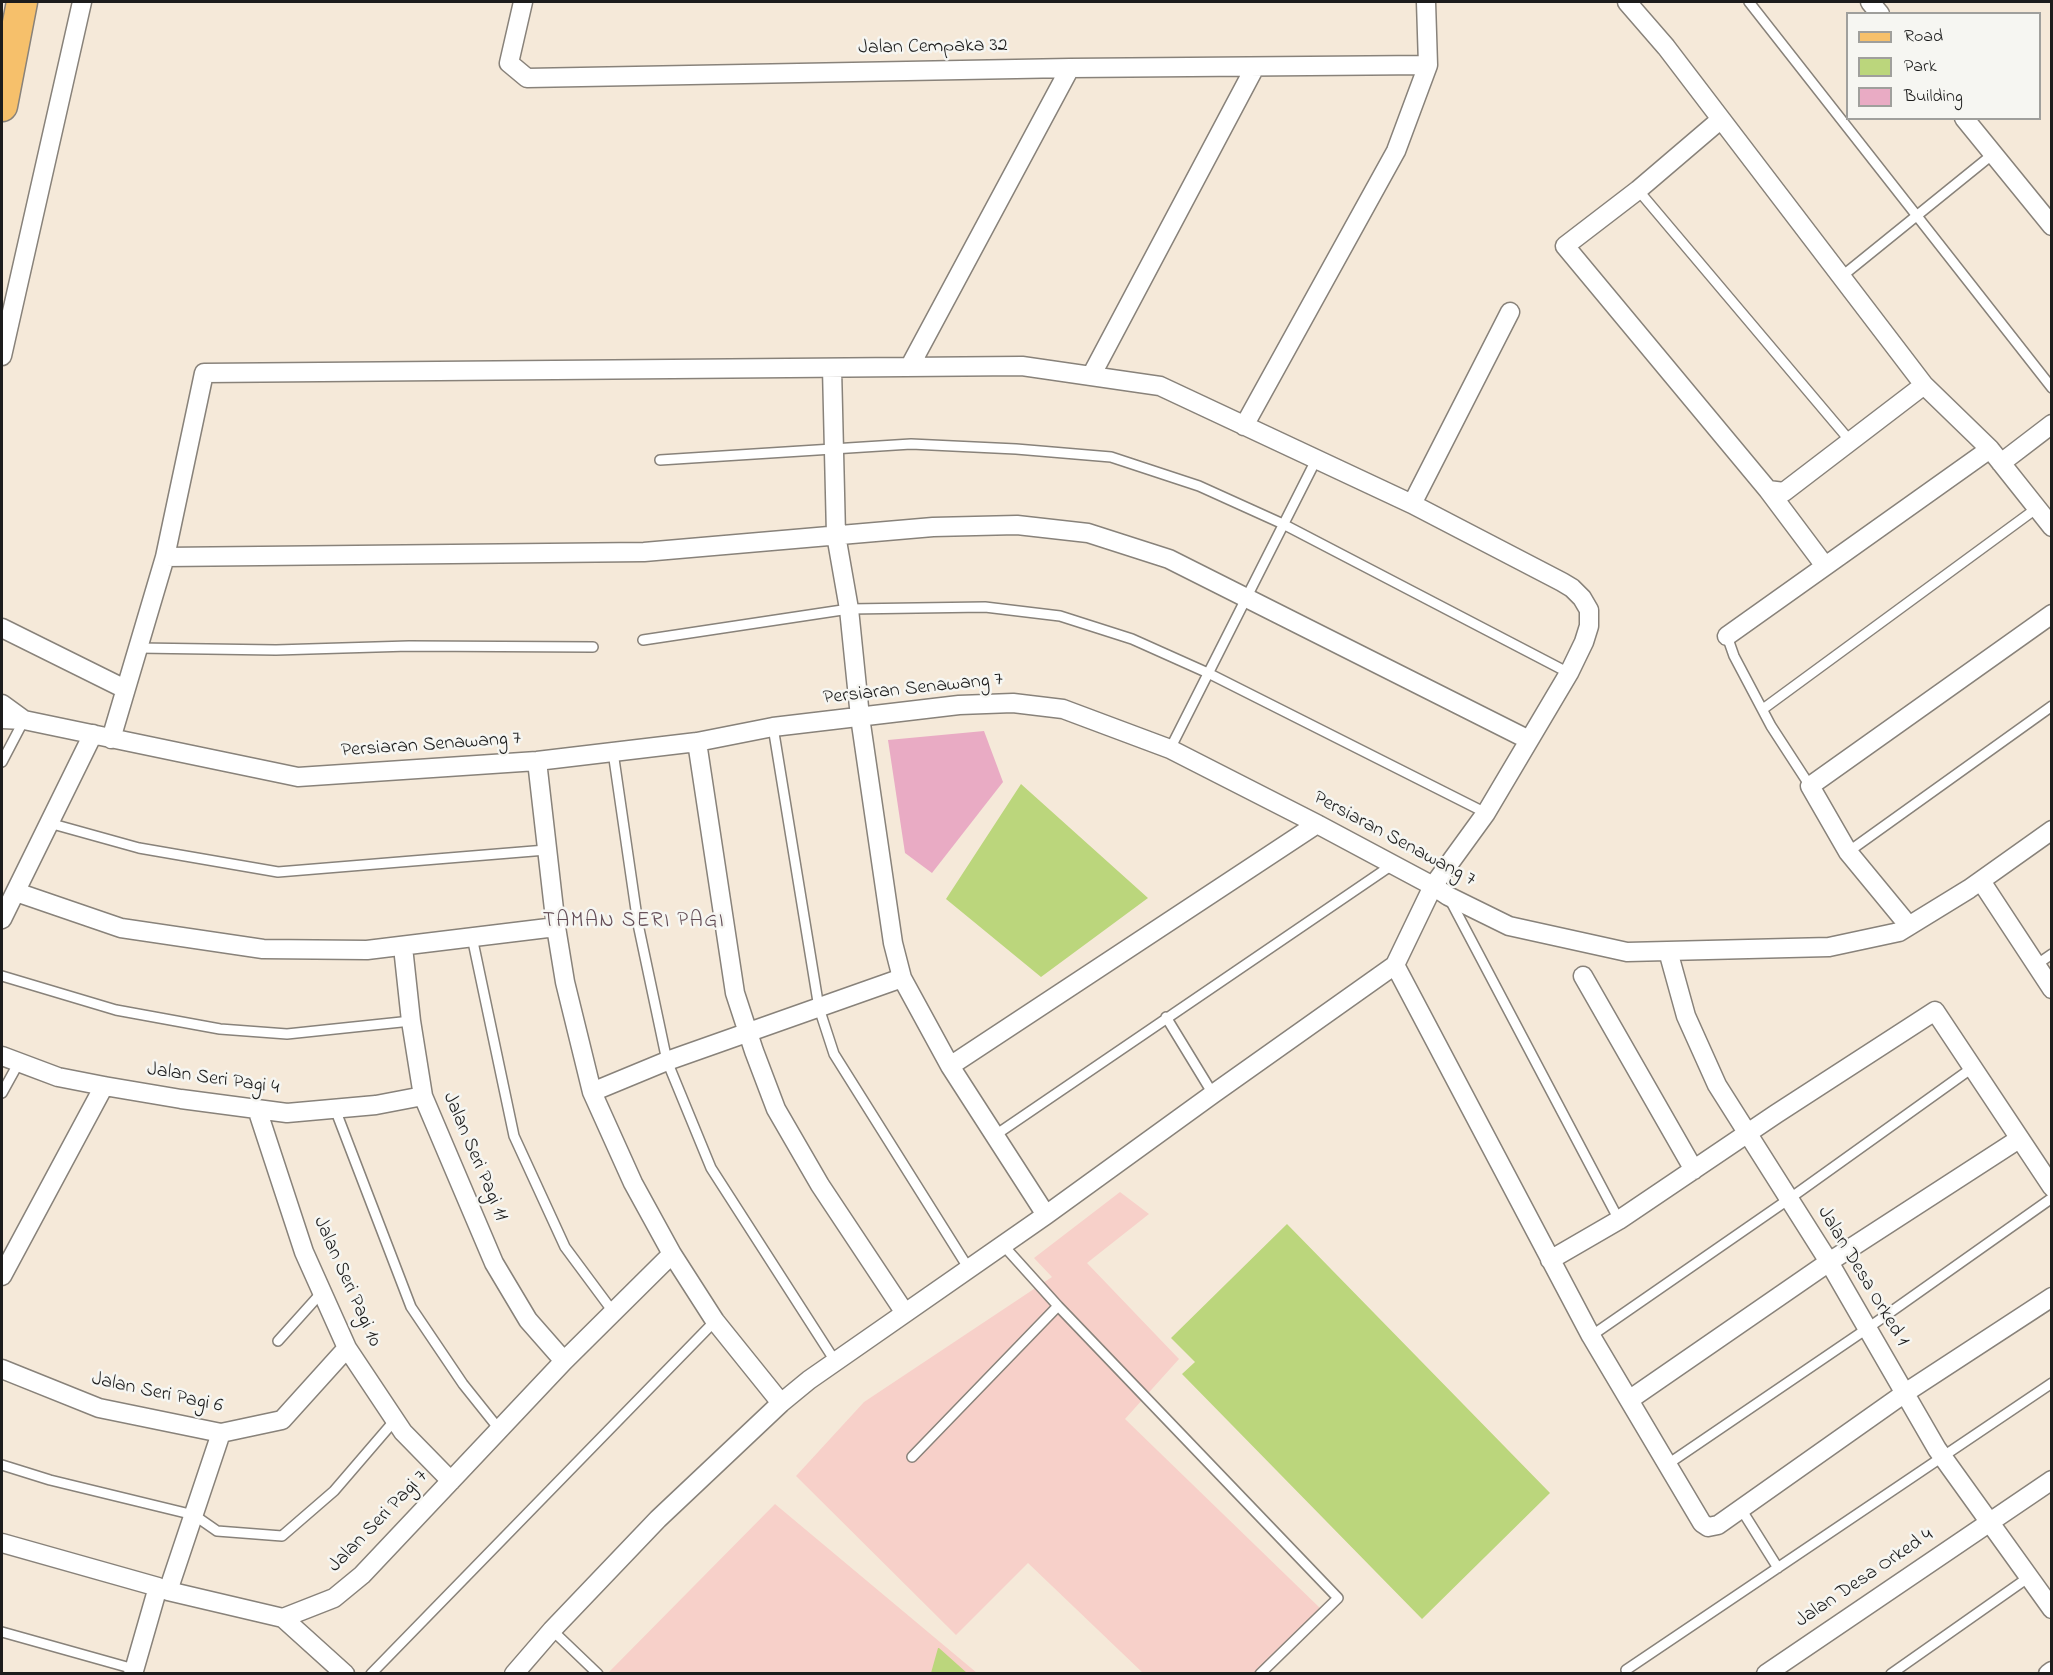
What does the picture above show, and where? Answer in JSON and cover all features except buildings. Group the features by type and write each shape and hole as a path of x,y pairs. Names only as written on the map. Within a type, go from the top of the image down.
{"main road":[{"path":"2,106 22,2"}],"street":[{"path":"2,356 82,2"},
{"name":"Jalan Cempaka 32","path":"523,2 509,63 526,78 1070,68 1428,65"},
{"path":"1244,426 1396,151 1428,65 1426,2"},
{"path":"1627,2 1666,48 1924,386 1995,456 2052,527"},
{"path":"1091,376 1255,67"},
{"path":"910,366 1070,68"},
{"path":"1720,120 1638,190 1565,246 1768,490 1825,566"},
{"path":"1967,120 2052,226"},
{"path":"1412,504 1510,312"},
{"path":"2,919 49,823 102,737 125,690 165,556 204,373 1022,366 1160,386 1412,504 1562,582 1582,598 1589,610 1589,626 1569,673 1395,965 1046,1215 835,1361 781,1403 658,1519 552,1630 514,1674"},
{"path":"832,368 836,535 849,609 860,717 893,943 902,978 950,1066 1046,1215"},
{"path":"1768,490 1784,492 1924,386"},
{"path":"1727,636 1825,566 1995,456 2052,424"},
{"path":"165,556 644,552 933,526 1017,525 1089,534 1169,559 1529,740"},
{"path":"1909,926 1848,852 1810,786 2052,614"},
{"path":"2,628 125,690"},
{"name":"Persiaran Senawang 7","path":"2,719 24,720 298,777 537,761 697,742 774,728 959,705 1013,703 1063,709 1170,749 1509,926 1627,952 1829,946 1899,932 1981,881 2052,830"},
{"path":"2,704 24,720"},
{"path":"697,742 735,993 748,1033 776,1108 820,1185 905,1313"},
{"path":"537,761 546,850 565,982 592,1092 633,1183 672,1254 715,1321 781,1403"},
{"path":"950,1066 1317,824"},
{"path":"1981,881 2052,989"},
{"path":"16,892 121,928 263,949 367,950 556,927"},
{"name":"Jalan Seri Pagi 11","path":"404,946 411,1020 423,1096 494,1263 528,1320 564,1361"},
{"name":"Jalan Desa Orked 1","path":"1668,951 1686,1017 1717,1085 1829,1262 1943,1457 2052,1609"},
{"path":"1395,965 1591,1336 1702,1523 1708,1527 1718,1525 1905,1393 2052,1297"},
{"path":"1583,976 1694,1170"},
{"path":"592,1092 667,1061 902,978"},
{"path":"1550,1260 1619,1220 1935,1011 2052,1188"},
{"name":"Jalan Seri Pagi 4","path":"10,1060 58,1077 104,1086 181,1100 287,1113 376,1105 423,1096"},
{"path":"2,1276 104,1086"},
{"name":"Jalan Seri Pagi 10","path":"257,1109 304,1252 347,1348 403,1432 450,1481"},
{"path":"1629,1400 1829,1262 2019,1139"},
{"name":"Jalan Seri Pagi 7","path":"283,1618 334,1598 362,1575 564,1361 672,1254"},
{"name":"Jalan Seri Pagi 6","path":"2,1369 99,1408 221,1433 282,1420 347,1348"},
{"path":"133,1671 163,1589 194,1515 221,1433"},
{"name":"Jalan Desa Orked 4","path":"1766,1674 2052,1480"},
{"path":"2,1544 163,1589 283,1618 345,1674"},
{"path":"2048,1674 2052,1671"}],"lane":[{"path":"1749,2 2052,388"},
{"path":"1841,277 1993,154"},
{"path":"1638,190 1851,442"},
{"path":"660,460 911,444 1016,449 1111,457 1199,486 1283,524 1569,673"},
{"path":"1170,749 1316,460"},
{"path":"1763,709 2037,508"},
{"path":"643,640 849,609 985,607 1060,616 1132,639 1208,673 1486,813"},
{"path":"1727,636 1734,656 1763,709 1810,786"},
{"path":"138,648 276,650 409,646 593,647"},
{"path":"1848,852 2052,706"},
{"path":"2,762 24,720"},
{"path":"774,728 819,1008 834,1054 969,1269"},
{"path":"613,752 638,924 667,1061 711,1168 835,1361"},
{"path":"49,823 139,848 278,872 546,850"},
{"path":"994,1136 1392,865"},
{"path":"1441,891 1619,1220"},
{"path":"472,937 514,1136 565,1247 614,1313"},
{"path":"2036,965 2052,954"},
{"path":"2,976 116,1010 220,1029 286,1034 411,1020"},
{"path":"1166,1017 1213,1094"},
{"path":"2,1093 10,1060"},
{"path":"1591,1336 1789,1199 1972,1068"},
{"path":"335,1109 411,1307 463,1384 500,1429"},
{"path":"1668,1464 1868,1328 2052,1198"},
{"path":"1003,1245 1058,1306 1338,1598 1260,1674"},
{"path":"278,1341 322,1292"},
{"path":"912,1457 1058,1306"},
{"path":"371,1674 715,1321"},
{"path":"1626,1670 2052,1383"},
{"path":"2,1465 194,1515 217,1531 282,1536 334,1491 395,1420"},
{"path":"1741,1509 1778,1568"},
{"path":"1891,1674 2029,1577"},
{"path":"552,1630 598,1674"},
{"path":"2,1632 133,1671"}],"shaded area":[{"path":"1120,1192 1149,1214 1087,1263 1179,1359 1125,1419 1321,1609 1263,1673 1143,1673 1028,1563 956,1635 796,1476 864,1402 1052,1277 1034,1258"},
{"path":"775,1504 977,1673 607,1674"}],"green space":[{"path":"1021,784 1148,898 1041,977 946,899"},
{"path":"1287,1224 1550,1493 1422,1619 1182,1374 1195,1362 1171,1338"},
{"path":"939,1648 967,1673 931,1673"}],"district":[{"name":"TAMAN SERI PAGI","path":"634,923"}]}
